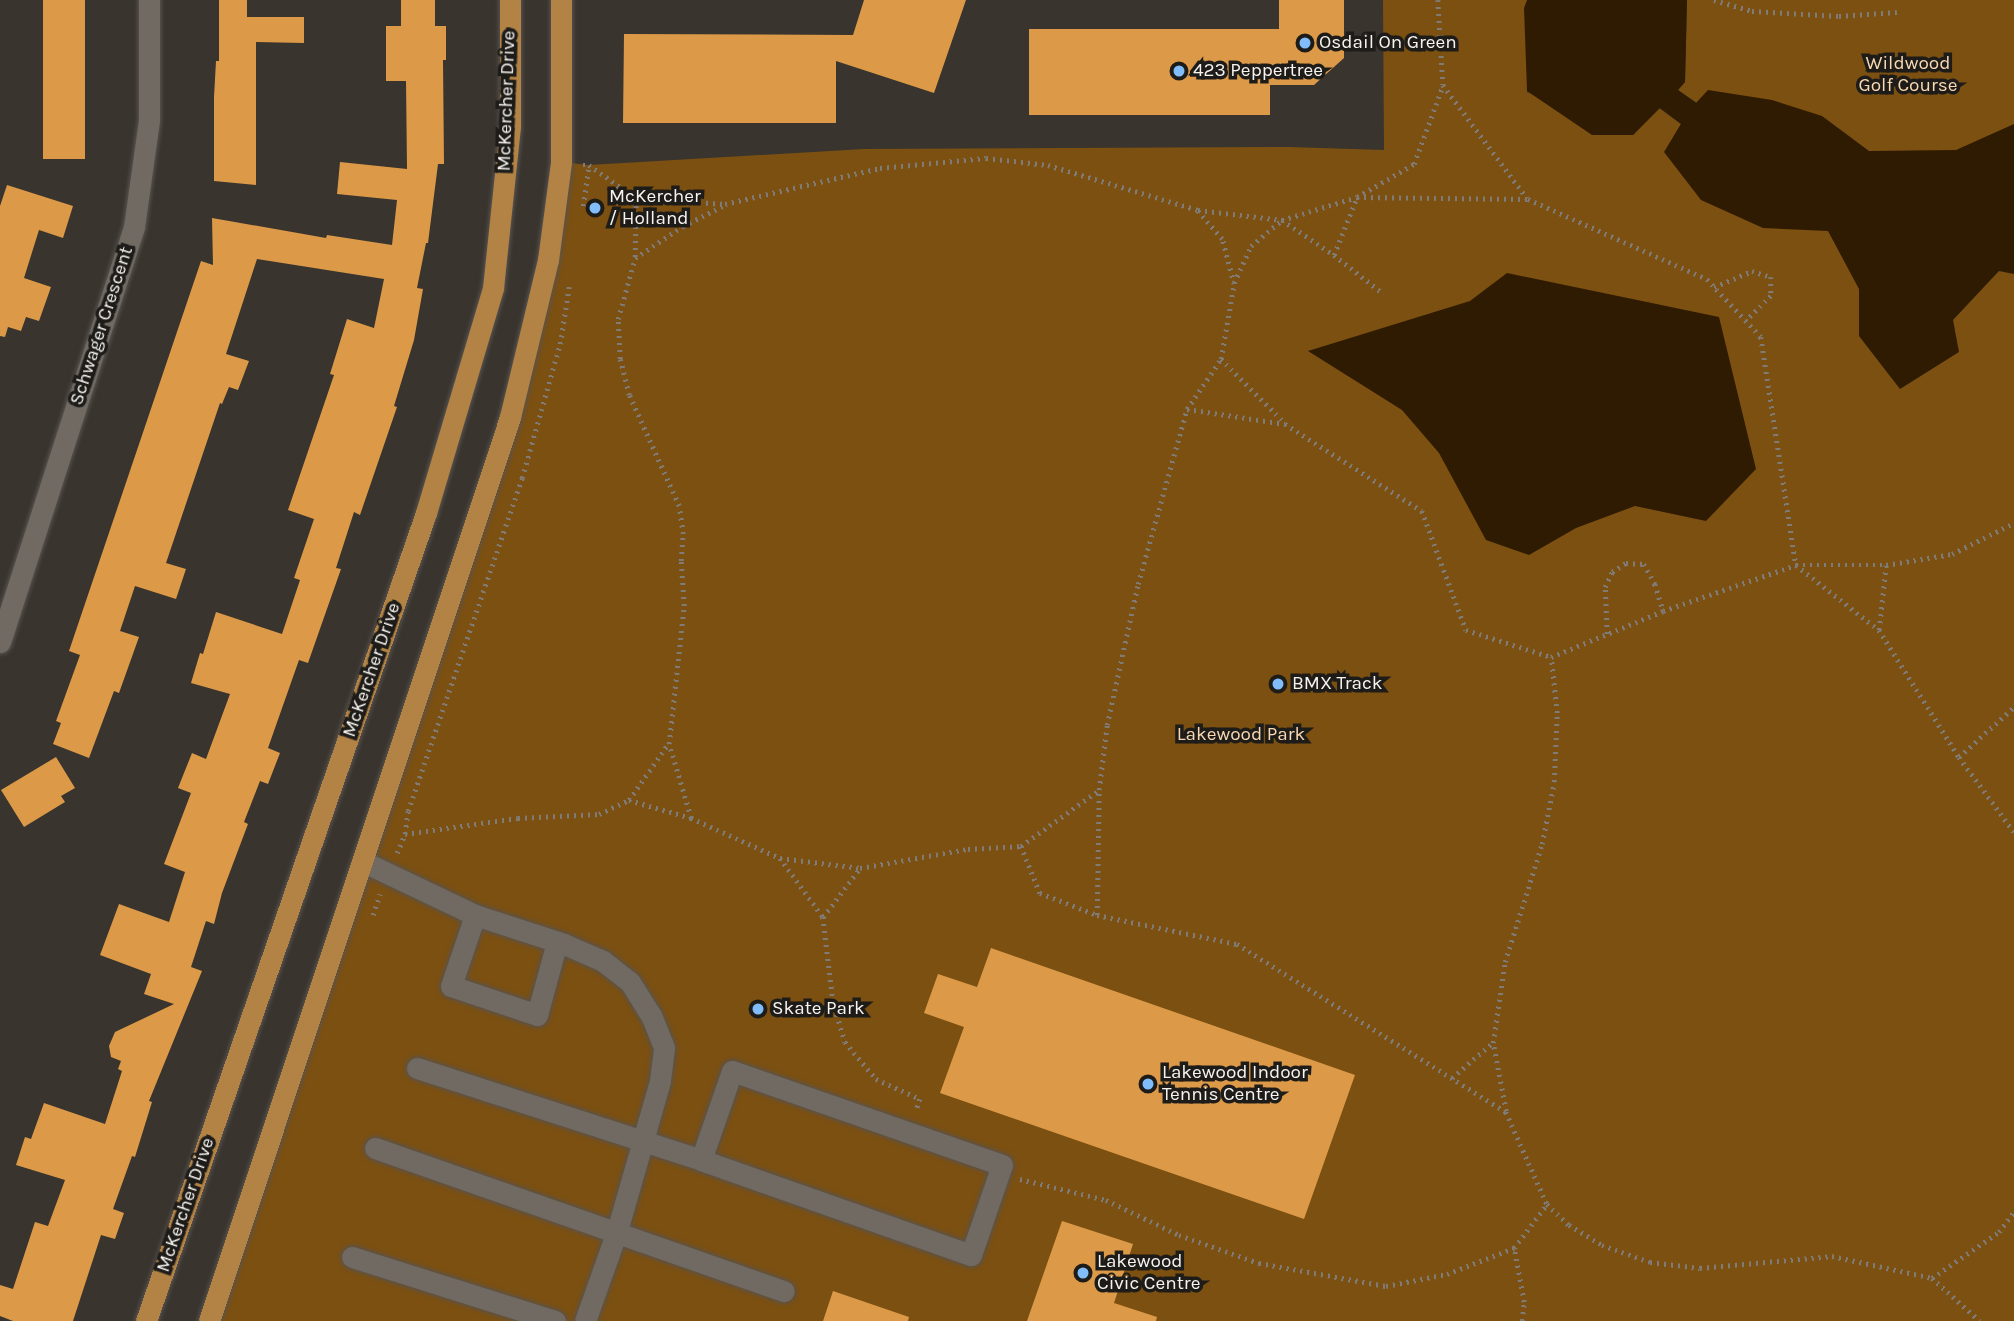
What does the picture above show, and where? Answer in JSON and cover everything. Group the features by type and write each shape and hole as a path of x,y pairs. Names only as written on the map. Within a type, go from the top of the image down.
{"main road":[{"name":"McKercher Drive","path":"146,1321 426,513 493,288 510,126 510,0"},
{"path":"209,1321 364,862 510,416 548,260 561,162 561,0"}],"street":[{"name":"Schwager Crescent","path":"0,642 134,227 149,120 149,0"},
{"path":"364,862 475,915 557,942 603,961 630,982 651,1015 664,1048 660,1081 616,1234 585,1321"},
{"path":"475,915 451,986 537,1015 557,942"},
{"path":"418,1068 701,1160 971,1255 1002,1165 732,1071 701,1160"},
{"path":"376,1148 784,1291"},
{"path":"352,1257 555,1321"}],"path":[{"path":"1097,915 1099,790 1107,725 1138,584 1187,410 1221,359 1234,284 1251,246 1282,220 1357,197 1414,164 1443,85 1438,0"},
{"path":"1714,0 1752,11 1839,16 1897,12"},
{"path":"1443,85 1528,199"},
{"path":"635,257 682,226 725,204 880,168 986,158 1048,165 1198,210 1282,220 1334,255 1384,294"},
{"path":"589,165 636,198 725,204"},
{"path":"1357,197 1528,199 1707,279 1761,338 1796,565 1879,630 1959,757 2014,832"},
{"path":"1334,255 1357,197"},
{"path":"636,198 635,257 618,319 620,359 629,395 679,506 683,534 681,561 684,606 669,744 691,818"},
{"path":"1198,210 1222,239 1234,284"},
{"path":"1714,287 1752,271 1771,277 1770,296 1746,321"},
{"path":"1221,359 1285,424 1422,511 1466,630 1551,657 1663,611 1796,565 1886,565 1952,554 2014,523"},
{"path":"1187,410 1285,424"},
{"path":"1606,634 1605,587 1612,572 1626,563 1644,564 1655,584 1663,611"},
{"path":"1879,630 1886,565"},
{"path":"1551,657 1557,712 1554,782 1542,844 1504,962 1493,1043 1506,1112 1547,1204 1569,1225 1602,1245 1650,1262 1700,1268 1832,1256 1932,1278 1980,1321"},
{"path":"1959,757 2014,707"},
{"path":"405,834 518,818 599,814 629,800 669,744"},
{"path":"629,800 691,818 780,858 860,868 968,849 1021,846 1099,790"},
{"path":"1021,846 1040,893 1097,915 1237,944 1506,1112"},
{"path":"780,858 823,917 833,1001 845,1042 876,1079 920,1099 910,1132"},
{"path":"823,917 860,868"},
{"path":"1451,1078 1493,1043"},
{"path":"999,1174 1106,1200 1179,1235 1259,1264 1386,1286 1447,1274 1514,1248 1547,1204"},
{"path":"1932,1278 1999,1232 2014,1211"},
{"path":"1514,1248 1524,1302 1522,1321"}],"green space":[{"name":"Lakewood Park","path":"1383,0 1527,0 1527,92 1633,135 1659,108 1681,124 1672,139 1697,103 1678,90 1685,82 1687,0 2014,0 2014,1321 208,1321 510,417 561,162 589,165 864,149 1289,147 1384,150"}],"shaded area":[{"path":"1527,0 1687,0 1685,82 1678,90 1696,103 1708,90 1772,100 1822,116 1869,151 1956,150 2014,124 2014,274 1999,271 1953,320 1959,352 1900,389 1859,336 1859,289 1828,231 1763,228 1701,200 1664,152 1681,124 1660,108 1633,135 1592,135 1527,91 1524,8"},
{"path":"1507,273 1719,317 1756,469 1706,521 1635,506 1576,528 1529,555 1486,540 1439,453 1402,410 1308,351 1470,301"}],"building":[{"path":"43,0 85,0 85,159 43,159"},
{"path":"219,0 247,0 247,17 304,17 304,43 256,42 256,185 214,181 214,97 216,61 219,61"},
{"path":"401,0 435,0 435,26 446,26 446,60 443,60 444,164 438,164 428,243 417,288 423,289 414,340 394,406 397,407 360,515 354,512 336,568 341,569 308,663 299,660 268,748 280,753 268,784 260,781 244,822 248,824 222,893 214,924 206,921 191,967 202,971 149,1101 152,1102 135,1157 132,1156 113,1209 124,1213 115,1239 101,1235 73,1321 13,1321 0,1316 0,1285 13,1289 35,1222 48,1226 65,1180 16,1165 25,1137 31,1139 44,1103 105,1124 122,1071 118,1069 121,1061 111,1057 109,1046 115,1032 174,1004 144,994 151,974 100,955 119,904 169,922 185,872 164,864 191,793 178,788 192,753 206,759 230,694 191,683 200,653 203,654 216,612 282,634 300,580 294,578 314,519 288,510 334,375 330,374 347,319 374,328 384,279 257,259 226,354 249,361 238,390 229,387 222,404 220,403 166,563 186,569 176,599 135,586 120,631 139,637 119,693 114,691 89,758 53,744 61,723 56,721 80,655 69,651 201,261 213,265 212,218 326,238 327,235 392,245 397,200 337,194 340,162 407,169 406,81 386,81 386,26 401,26"},
{"path":"864,0 966,0 934,93 836,61 836,123 623,123 624,34 853,35"},
{"name":"423 Peppertree","path":"1279,0 1344,0 1344,58 1314,85 1270,85 1270,115 1029,115 1029,29 1279,29"},
{"path":"7,185 73,206 63,238 39,230 24,278 51,287 39,321 26,317 21,331 8,327 5,337 0,336 0,206"},
{"path":"56,757 75,788 61,796 65,802 24,827 1,790"},
{"name":"Lakewood Indoor Tennis Centre","path":"991,948 1355,1075 1304,1219 940,1093 964,1027 924,1013 938,974 977,987"},
{"name":"Lakewood Civic Centre","path":"1062,1221 1133,1244 1114,1303 1157,1317 1156,1321 1027,1321"},
{"path":"833,1291 909,1317 908,1321 823,1321"}],"place":[{"name":"Osdail On Green","path":"1305,43"},
{"name":"423 Peppertree","path":"1179,71"},
{"name":"McKercher / Holland","path":"595,208"},
{"name":"BMX Track","path":"1278,684"},
{"name":"Skate Park","path":"758,1009"},
{"name":"Lakewood Indoor Tennis Centre","path":"1148,1084"},
{"name":"Lakewood Civic Centre","path":"1083,1273"}],"park label":[{"name":"Wildwood Golf Course","path":"1908,75"}]}
